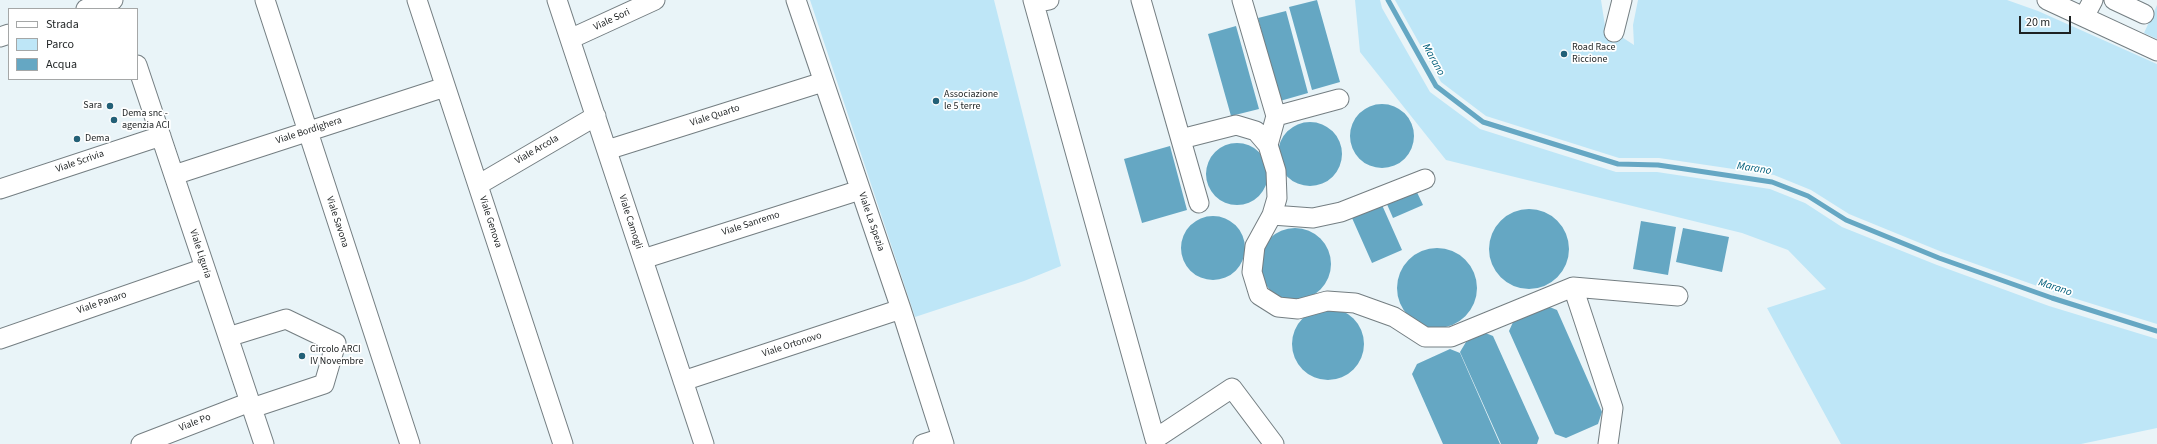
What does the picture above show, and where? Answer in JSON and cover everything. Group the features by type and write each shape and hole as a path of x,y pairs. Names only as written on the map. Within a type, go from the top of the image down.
{"street":[{"path":"89,8 114,0"},
{"name":"Viale Savona","path":"265,0 410,444"},
{"name":"Viale Genova","path":"417,0 563,444"},
{"name":"Viale Camogli","path":"557,0 704,444"},
{"name":"Viale Sori","path":"570,39 655,0"},
{"name":"Viale La Spezia","path":"796,0 901,309 918,343 943,441"},
{"path":"1141,0 1199,204"},
{"path":"1242,0 1276,116 1268,145"},
{"path":"1614,32 1622,0"},
{"path":"2047,0 2157,51"},
{"path":"2084,17 2093,0"},
{"path":"2114,0 2144,14"},
{"path":"1039,1 1158,441 1232,388 1274,444"},
{"name":"Viale Liguria","path":"138,68 264,444"},
{"name":"Viale Quarto","path":"607,150 823,82"},
{"name":"Viale Bordighera","path":"174,175 445,86"},
{"path":"1276,116 1339,99"},
{"name":"Viale Arcola","path":"478,185 596,116"},
{"path":"1181,139 1236,125 1256,131 1268,145 1276,171 1277,198 1272,215 1255,246 1252,272 1259,295 1278,307 1298,309 1327,301 1355,303 1394,317 1425,336 1451,337 1573,287 1678,296"},
{"name":"Viale Scrivia","path":"0,189 160,136"},
{"path":"1272,215 1313,218 1341,212 1425,179"},
{"name":"Viale Sanremo","path":"642,259 860,190"},
{"name":"Viale Panaro","path":"0,339 205,268"},
{"path":"1573,287 1613,408 1608,444"},
{"name":"Viale Ortonovo","path":"683,382 901,309"},
{"name":"Viale Po","path":"141,444 251,405 324,384 336,343 286,319 228,337"},
{"path":"923,444 943,441"}],"green space":[{"path":"810,0 994,0 1061,266 1024,281 915,317"},
{"path":"1355,0 1380,0 1382,8 1430,92 1480,129 1616,172 1657,172 1770,189 1805,203 1842,227 1937,265 2049,306 2157,339 2157,428 2081,444 1841,444 1767,308 1826,289 1788,250 1742,233 1446,160 1360,52"},
{"path":"1395,0 1601,0 1605,26 1634,45 1633,25 1638,0 2007,0 2038,11 2157,64 2157,324 2054,292 1942,252 1849,214 1811,190 1774,175 1659,158 1619,158 1486,116 1441,82"},
{"path":"2157,5 2157,39 2144,33"}],"water":[{"path":"1317,0 1340,82 1312,90 1289,7"},
{"path":"1286,11 1308,93 1280,101 1258,18"},
{"path":"1236,26 1259,109 1231,116 1208,34"},
{"path":"1382,104 1400,110 1408,118 1414,136 1408,154 1400,162 1382,168 1364,162 1356,154 1350,136 1356,118 1364,110"},
{"path":"1310,122 1328,128 1336,136 1342,154 1336,172 1328,180 1310,186 1292,180 1284,172 1278,154 1284,136 1292,128"},
{"path":"1231,143 1243,143 1259,152 1266,162 1268,174 1266,186 1259,196 1243,205 1231,205 1220,200 1211,191 1206,180 1206,168 1211,157 1220,148"},
{"path":"1170,146 1187,210 1142,223 1124,159"},
{"path":"1415,188 1423,205 1393,218 1386,202"},
{"path":"1382,205 1402,250 1372,263 1352,218"},
{"path":"1529,209 1544,212 1557,221 1566,234 1569,249 1566,264 1557,277 1544,286 1529,289 1514,286 1501,277 1492,264 1489,249 1492,234 1501,221 1514,212"},
{"path":"1213,216 1231,222 1239,230 1245,248 1239,266 1231,274 1213,280 1195,274 1187,266 1181,248 1187,230 1195,222"},
{"path":"1641,221 1676,227 1668,275 1633,269"},
{"path":"1295,228 1315,234 1325,244 1331,264 1325,284 1315,294 1295,300 1275,294 1265,284 1259,264 1265,244 1275,234"},
{"path":"1683,228 1729,237 1722,272 1676,262"},
{"path":"1437,248 1452,251 1465,260 1474,273 1477,288 1474,303 1465,316 1452,325 1437,328 1422,325 1409,316 1400,303 1397,288 1400,273 1409,260 1422,251"},
{"path":"1547,306 1557,310 1602,412 1598,424 1566,438 1555,434 1509,331 1514,320"},
{"path":"1328,308 1348,314 1358,324 1364,344 1358,364 1348,374 1328,380 1308,374 1298,364 1292,344 1298,324 1308,314"},
{"path":"1483,332 1493,336 1539,438 1537,444 1501,444 1460,352 1466,342"},
{"path":"1450,349 1460,353 1500,444 1443,444 1412,374 1417,364"}],"waterway":[{"name":"Marano","path":"1388,0 1436,86 1483,122 1618,164 1658,165 1772,182 1808,196 1846,220 1939,258 2052,298 2157,331"}],"place":[{"name":"Road Race Riccione","path":"1564,54"},
{"name":"Associazione le 5 terre","path":"936,101"},
{"name":"Sara","path":"110,106"},
{"name":"Dema snc - agenzia ACI","path":"114,120"},
{"name":"Dema","path":"77,139"},
{"name":"Circolo ARCI IV Novembre","path":"302,356"}]}
